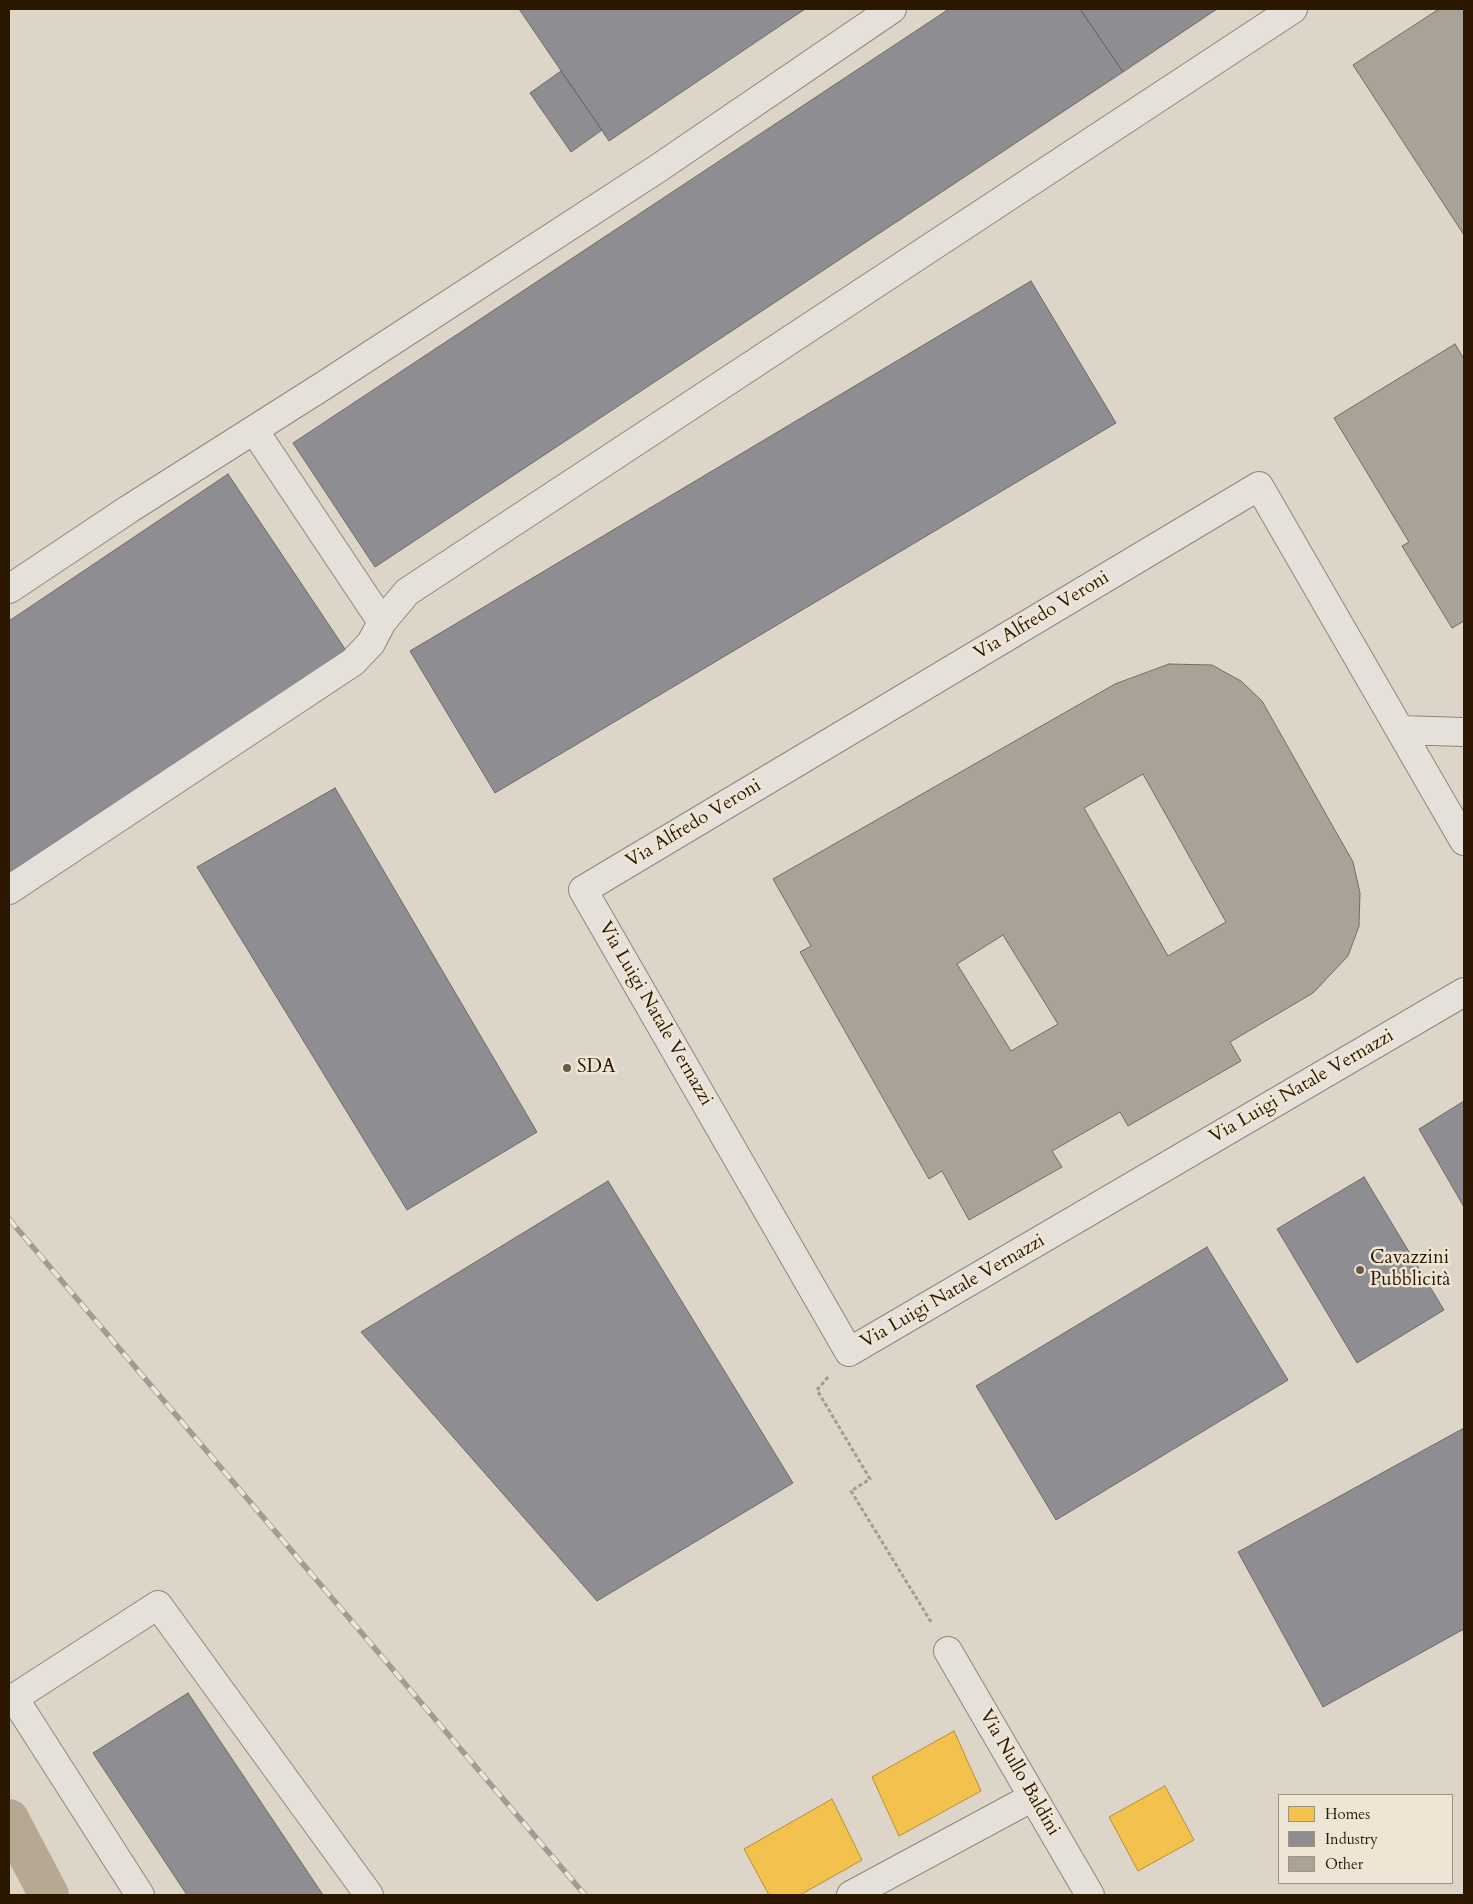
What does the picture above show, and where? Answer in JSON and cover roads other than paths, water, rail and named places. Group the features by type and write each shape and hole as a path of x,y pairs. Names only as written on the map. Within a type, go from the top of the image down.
{"street":[{"path":"9,589 129,509 657,169 892,9"},
{"path":"9,890 353,662 371,643 382,622 406,592 1293,9"},
{"path":"254,430 382,622"},
{"name":"Via Alfredo Veroni","path":"584,890 1259,486 1464,841"},
{"path":"1400,730 1464,732"},
{"name":"Via Luigi Natale Vernazzi","path":"584,890 849,1352 1464,992"},
{"path":"140,1895 14,1698 158,1605 369,1895"},
{"name":"Via Nullo Baldini","path":"948,1651 1090,1895"},
{"path":"851,1895 1033,1797"}],"waterway":[{"path":"9,1819 49,1895"}],"railway":[{"path":"9,1219 585,1895"}],"place":[{"name":"SDA","path":"567,1068"},
{"name":"Cavazzini Pubblicità","path":"1360,1270"}]}
